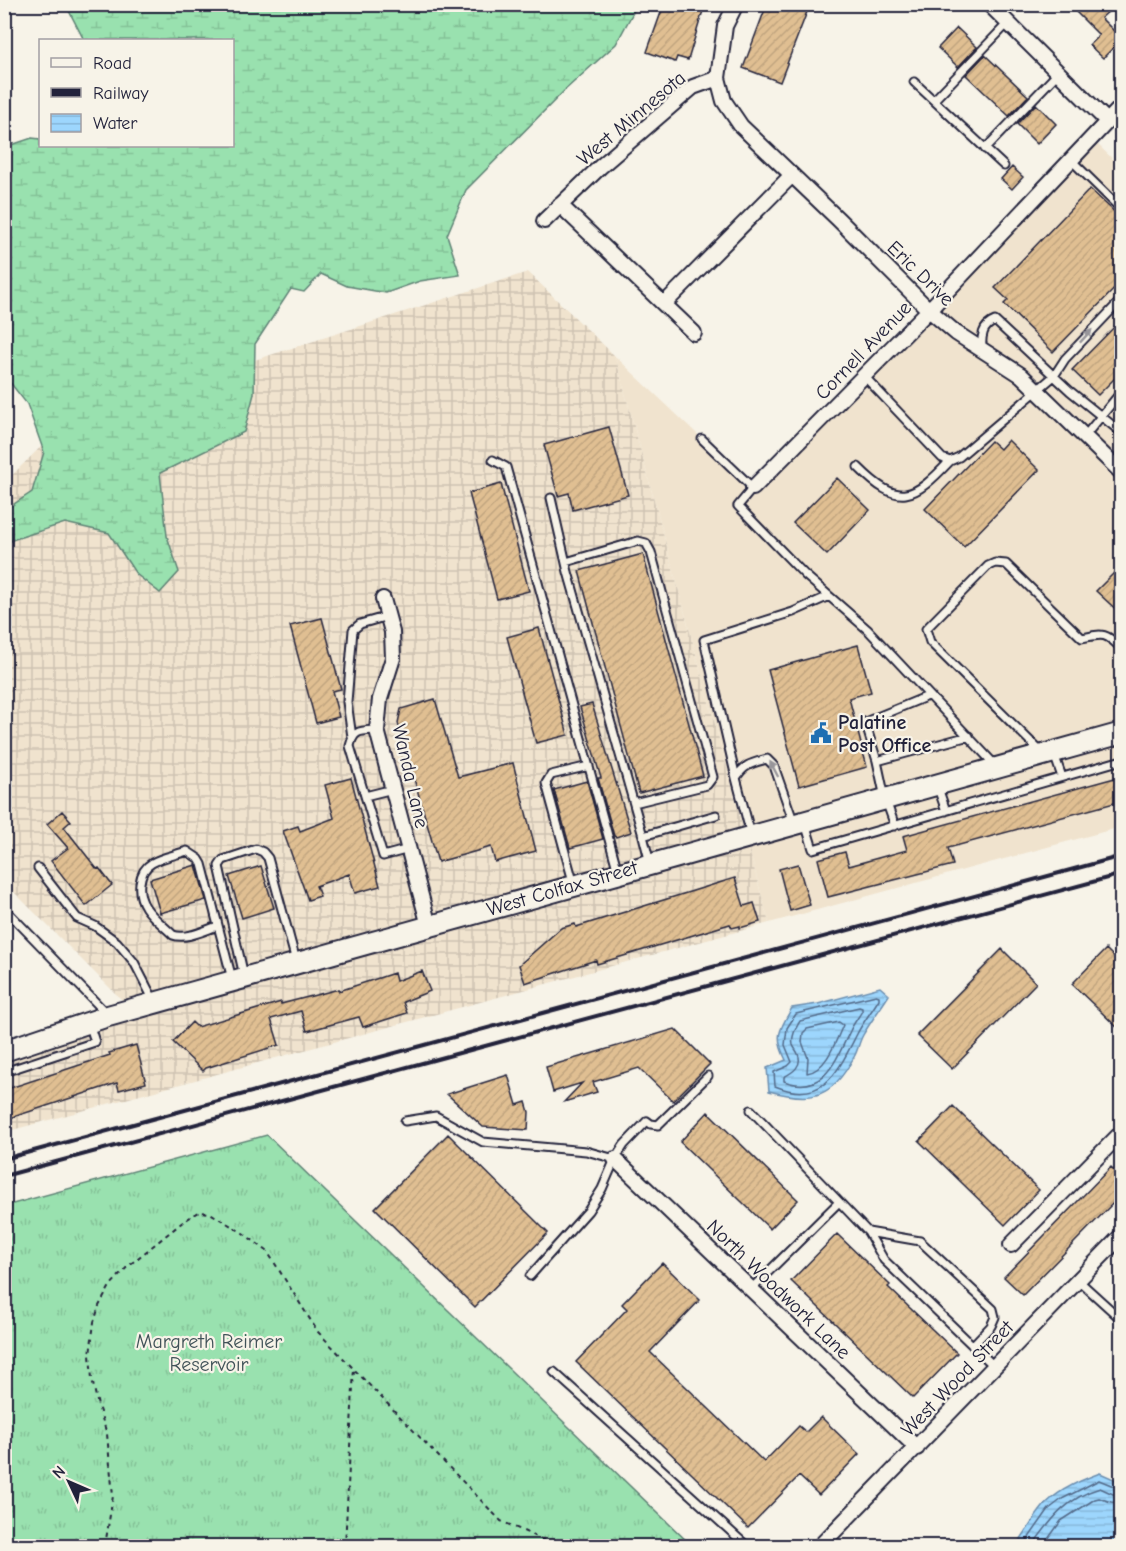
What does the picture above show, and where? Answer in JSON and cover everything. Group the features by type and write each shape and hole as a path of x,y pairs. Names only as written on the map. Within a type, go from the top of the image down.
{"street":[{"name":"West Minnesota","path":"544,221 600,167 693,87 718,78 725,26 736,4"},
{"path":"989,4 1107,121"},
{"name":"Eric Drive","path":"718,78 724,101 741,126 929,310 956,333 1021,375 1122,473"},
{"name":"Cornell Avenue","path":"753,488 929,310 1122,106"},
{"path":"664,304 792,175"},
{"path":"560,205 694,333"},
{"name":"Wanda Lane","path":"383,599 392,632 393,658 380,699 377,730 429,926"},
{"name":"West Colfax Street","path":"10,1049 108,1016 936,783 1122,733"},
{"path":"1011,1245 1118,1141"},
{"name":"North Woodwork Lane","path":"615,1159 917,1448"},
{"name":"West Wood Street","path":"820,1546 1122,1235"}],"lane":[{"path":"934,100 1008,23"},
{"path":"985,149 1058,72"},
{"path":"914,82 1004,166"},
{"path":"1071,160 1122,210"},
{"path":"858,467 877,486 896,494 915,493 928,484 950,461 959,457 1054,376 1065,359 1122,299"},
{"path":"982,350 984,331 995,321 1054,376 1122,433"},
{"path":"864,376 942,458 950,461"},
{"path":"1084,437 1122,391"},
{"path":"702,439 753,488 738,506 805,575 868,630 997,767"},
{"path":"493,460 506,467 618,873"},
{"path":"551,498 566,562 650,863"},
{"path":"566,562 638,541 646,543 651,552 713,777 707,785 634,803"},
{"path":"1062,777 1048,753 930,642 926,629 988,566 995,563 1006,564 1082,638 1104,634 1109,636 1122,650"},
{"path":"751,835 704,640 793,612 829,596"},
{"path":"388,616 360,624 353,630 347,702 352,737 350,746 383,856 408,849"},
{"path":"895,826 885,798 865,722 928,696"},
{"path":"352,737 358,732 377,730"},
{"path":"877,761 969,736"},
{"path":"736,778 741,769 748,764 771,760 813,849 1122,760"},
{"path":"574,885 546,783 551,775 589,766"},
{"path":"936,783 946,811"},
{"path":"365,796 393,789"},
{"path":"644,836 716,815"},
{"path":"239,980 219,866 223,860 256,849 268,858 297,963"},
{"path":"218,926 184,936 173,935 143,906 140,889 143,872 152,863 187,851 194,855 202,864 218,926 239,980"},
{"path":"38,868 77,918 95,926 117,942 134,962 155,1003"},
{"path":"4,908 108,1016"},
{"path":"4,1072 95,1042 89,1022"},
{"path":"51,1035 57,1054"},
{"path":"10,1049 21,1067"},
{"path":"530,1276 588,1211 624,1145 647,1121 658,1125 708,1076"},
{"path":"751,1110 868,1232 884,1260 995,1367"},
{"path":"405,1121 436,1116 483,1142 586,1151 615,1159"},
{"path":"751,1289 839,1202"},
{"path":"868,1232 920,1240 993,1310 995,1317 991,1326 973,1345"},
{"path":"1078,1280 1122,1320"},
{"path":"554,1372 747,1546"}],"path":[{"path":"105,1546 113,1496 107,1434 92,1379 90,1355 94,1322 99,1306 110,1286 128,1266 184,1221 199,1212 210,1214 267,1251 318,1332 501,1521 542,1539 582,1546"},
{"path":"345,1546 354,1368"}],"shaded area":[{"path":"1091,138 1122,168 1121,827 769,923 615,356 754,488"},
{"path":"528,272 615,356 769,923 5,1132 5,1051 131,1009 5,883 5,482 68,420"}],"green space":[{"path":"66,5 637,5 616,44 565,90 466,190 447,235 460,275 420,281 386,293 347,286 321,274 304,292 291,289 255,344 254,394 244,432 160,473 167,536 179,572 160,593 136,574 109,533 65,523 12,540 5,547 5,510 32,492 44,452 27,404 5,376 5,147 32,138 39,139 39,147 234,147 234,39 83,39"},
{"name":"Margreth Reimer Reservoir","path":"267,1135 692,1546 5,1546 5,1206"}],"water":[{"path":"880,987 889,995 866,1030 854,1057 838,1081 820,1094 809,1096 798,1097 769,1091 767,1068 786,1060 779,1039 784,1022 792,1008 818,1004"},
{"path":"1100,1473 1118,1481 1121,1479 1121,1546 1016,1546 1048,1501 1069,1487"}],"building":[{"path":"664,4 705,4 688,60 677,57 675,62 647,52"},
{"path":"767,4 810,4 780,82 743,68"},
{"path":"1068,4 1102,4 1109,11 1101,18 1122,39 1103,58 1089,45 1099,35"},
{"path":"957,28 977,47 958,67 938,48"},
{"path":"985,55 1028,96 1009,116 966,75"},
{"path":"1036,104 1056,124 1037,144 1017,124"},
{"path":"1012,167 1023,177 1012,189 1001,179"},
{"path":"1090,189 1122,219 1122,281 1053,352 1004,304 1008,300 995,288"},
{"path":"1122,319 1122,371 1098,395 1072,370"},
{"path":"609,427 628,495 573,510 569,493 558,496 544,445"},
{"path":"1008,440 1039,470 964,547 925,509 991,441 1000,449"},
{"path":"837,478 870,510 827,555 793,523"},
{"path":"501,484 529,591 497,599 469,493"},
{"path":"643,554 703,776 639,793 579,571"},
{"path":"1122,565 1122,615 1096,591"},
{"path":"322,618 341,689 332,691 339,717 316,723 290,626"},
{"path":"539,628 568,735 536,743 507,637"},
{"name":"Palatine Post Office","path":"858,645 871,692 849,698 867,767 799,786 768,670"},
{"path":"435,699 458,777 513,763 536,851 495,862 491,847 438,862 398,723 401,709"},
{"path":"592,704 631,832 616,837 580,707"},
{"path":"1122,776 1122,801 948,848 953,865 828,897 818,859 845,852 849,866 907,850 903,836"},
{"path":"351,778 380,886 355,893 349,874 316,886 320,896 308,900 283,831 298,826 300,831 334,818 325,785"},
{"path":"587,781 603,839 570,848 554,790"},
{"path":"62,811 71,821 64,827 112,885 86,906 51,861 68,848 47,824"},
{"path":"798,864 810,905 790,911 779,869"},
{"path":"196,865 206,900 160,913 150,879"},
{"path":"261,866 274,908 242,918 229,876"},
{"path":"735,878 744,906 754,903 760,922 740,928 740,926 732,928 730,924 597,964 596,960 525,983 519,965 561,928 575,924 576,927"},
{"path":"1002,949 1036,983 952,1069 917,1035"},
{"path":"1106,949 1122,965 1122,1032 1072,984"},
{"path":"422,971 430,991 403,1002 407,1013 363,1027 359,1017 307,1031 301,1011 271,1019 279,1045 206,1068 203,1071 173,1042 192,1022 197,1027 281,1002 281,1004 339,989 339,991 394,973 396,981"},
{"path":"675,1029 710,1064 673,1101 639,1068 593,1082 597,1092 564,1102 582,1083 553,1092 546,1067"},
{"path":"136,1045 146,1083 119,1090 117,1083 4,1120 4,1090"},
{"path":"508,1075 517,1105 526,1102 529,1112 528,1130 483,1127 447,1094"},
{"path":"953,1106 1039,1190 1005,1225 919,1141"},
{"path":"708,1112 798,1200 770,1229 680,1142"},
{"path":"448,1134 548,1233 475,1307 375,1208"},
{"path":"1111,1167 1122,1178 1122,1194 1023,1295 1004,1277"},
{"path":"837,1234 957,1353 913,1398 791,1281"},
{"path":"662,1263 700,1300 650,1352 764,1462 799,1426 806,1432 821,1417 859,1454 819,1495 799,1476 748,1528 576,1362 627,1309 622,1304"}],"railway":[{"path":"4,1159 1122,856"},
{"path":"4,1176 1122,874"}],"place":[{"name":"Palatine Post Office","path":"821,733"}]}
